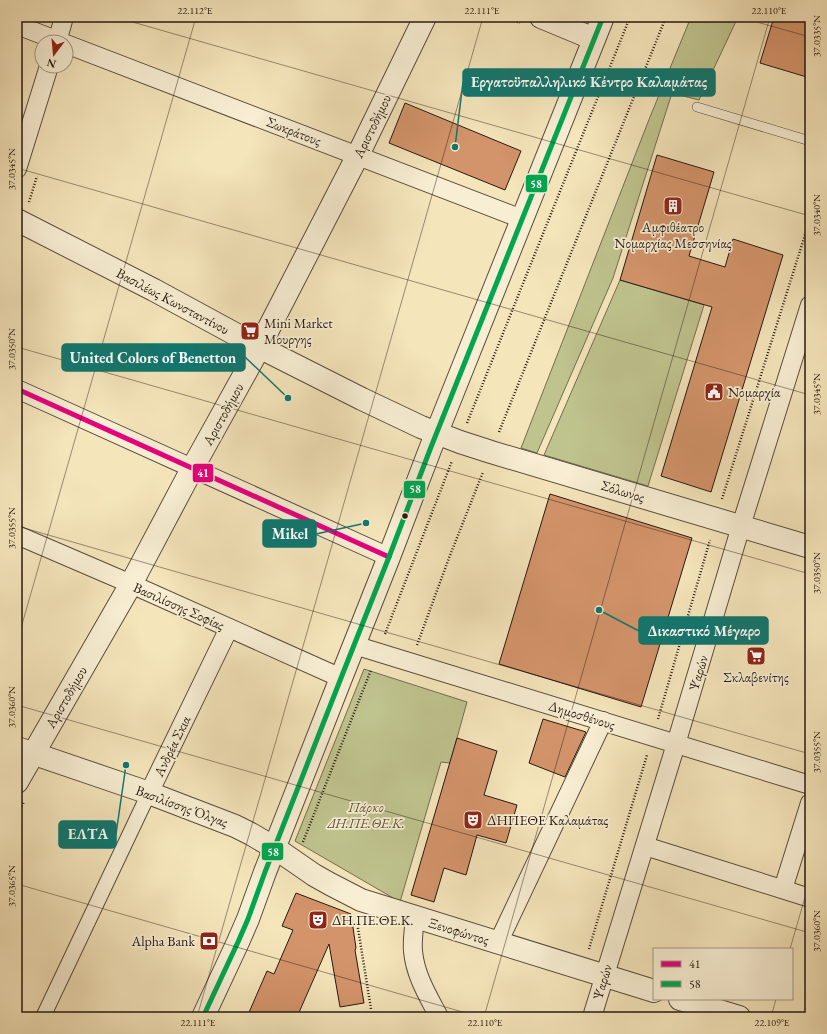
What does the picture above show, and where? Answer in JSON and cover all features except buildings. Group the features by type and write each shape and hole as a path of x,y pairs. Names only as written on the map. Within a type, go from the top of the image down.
{"street":[{"path":"61,34 64,17"},
{"name":"Αριστοδήμου","path":"17,782 25,750 131,584 259,347 358,155 425,17"},
{"path":"542,17 594,39"},
{"path":"203,1017 238,942 436,433 603,17"},
{"name":"Σωκράτους","path":"17,25 40,34"},
{"name":"Σωκράτους","path":"74,47 522,219"},
{"path":"17,168 46,74"},
{"name":"Βασιλέως Κωνσταντίνου","path":"17,220 154,290 259,347 396,416 436,433"},
{"name":"Ψαρών","path":"592,1017 741,526 808,316"},
{"path":"17,389 389,557"},
{"name":"Σόλωνος","path":"436,433 491,452 810,547"},
{"name":"Βασιλίσσης Σοφίας","path":"17,535 131,584 341,678"},
{"name":"Ανδρέα Σκια","path":"43,1017 229,628"},
{"name":"Δημοσθένους","path":"354,645 810,785"},
{"path":"498,943 603,721"},
{"name":"Βασιλίσσης Όλγας","path":"25,750 235,826 275,848"},
{"path":"783,890 810,803"},
{"path":"645,846 810,898"},
{"name":"Ξενοφώντος","path":"275,848 324,881 356,898 380,907 653,991"},
{"path":"415,917 413,952 416,968 421,983 439,1017"},
{"path":"683,1000 739,1017"}],"lane":[{"path":"697,107 810,141"}],"path":[{"path":"294,861 630,17"},
{"path":"411,663 449,558 666,17"},
{"path":"583,969 653,737 716,518 810,219"},
{"path":"357,920 371,1008"}],"green space":[{"path":"691,17 738,17 699,100 672,93 613,278 537,453 521,448 650,117"},
{"path":"620,280 704,305 648,486 544,455"},
{"name":"Πάρκο ΔΗ.ΠΕ.ΘΕ.Κ.","path":"364,669 467,702 450,763 441,762 400,902 295,841"}],"transit line":[{"name":"58","path":"203,1017 248,919 431,447 603,17"},
{"name":"41","path":"17,389 389,557"}],"place":[{"name":"Εργατοϋπαλληλικό Κέντρο Καλαμάτας","path":"455,147"},
{"name":"Αμφιθέατρο Νομαρχίας Μεσσηνίας","path":"673,206"},
{"name":"Mini Market Μουργης","path":"250,331"},
{"name":"Νομαρχία","path":"714,392"},
{"name":"United Colors of Benetton","path":"288,398"},
{"name":"Mikel","path":"366,523"},
{"name":"Δικαστικό Μέγαρο","path":"599,610"},
{"name":"Σκλαβενίτης","path":"756,656"},
{"name":"ΕΛΤΑ","path":"126,765"},
{"name":"ΔΗΠΕΘΕ Καλαμάτας","path":"473,820"},
{"name":"ΔΗ.ΠΕ.ΘΕ.Κ.","path":"318,920"},
{"name":"Alpha Bank","path":"209,941"}]}
